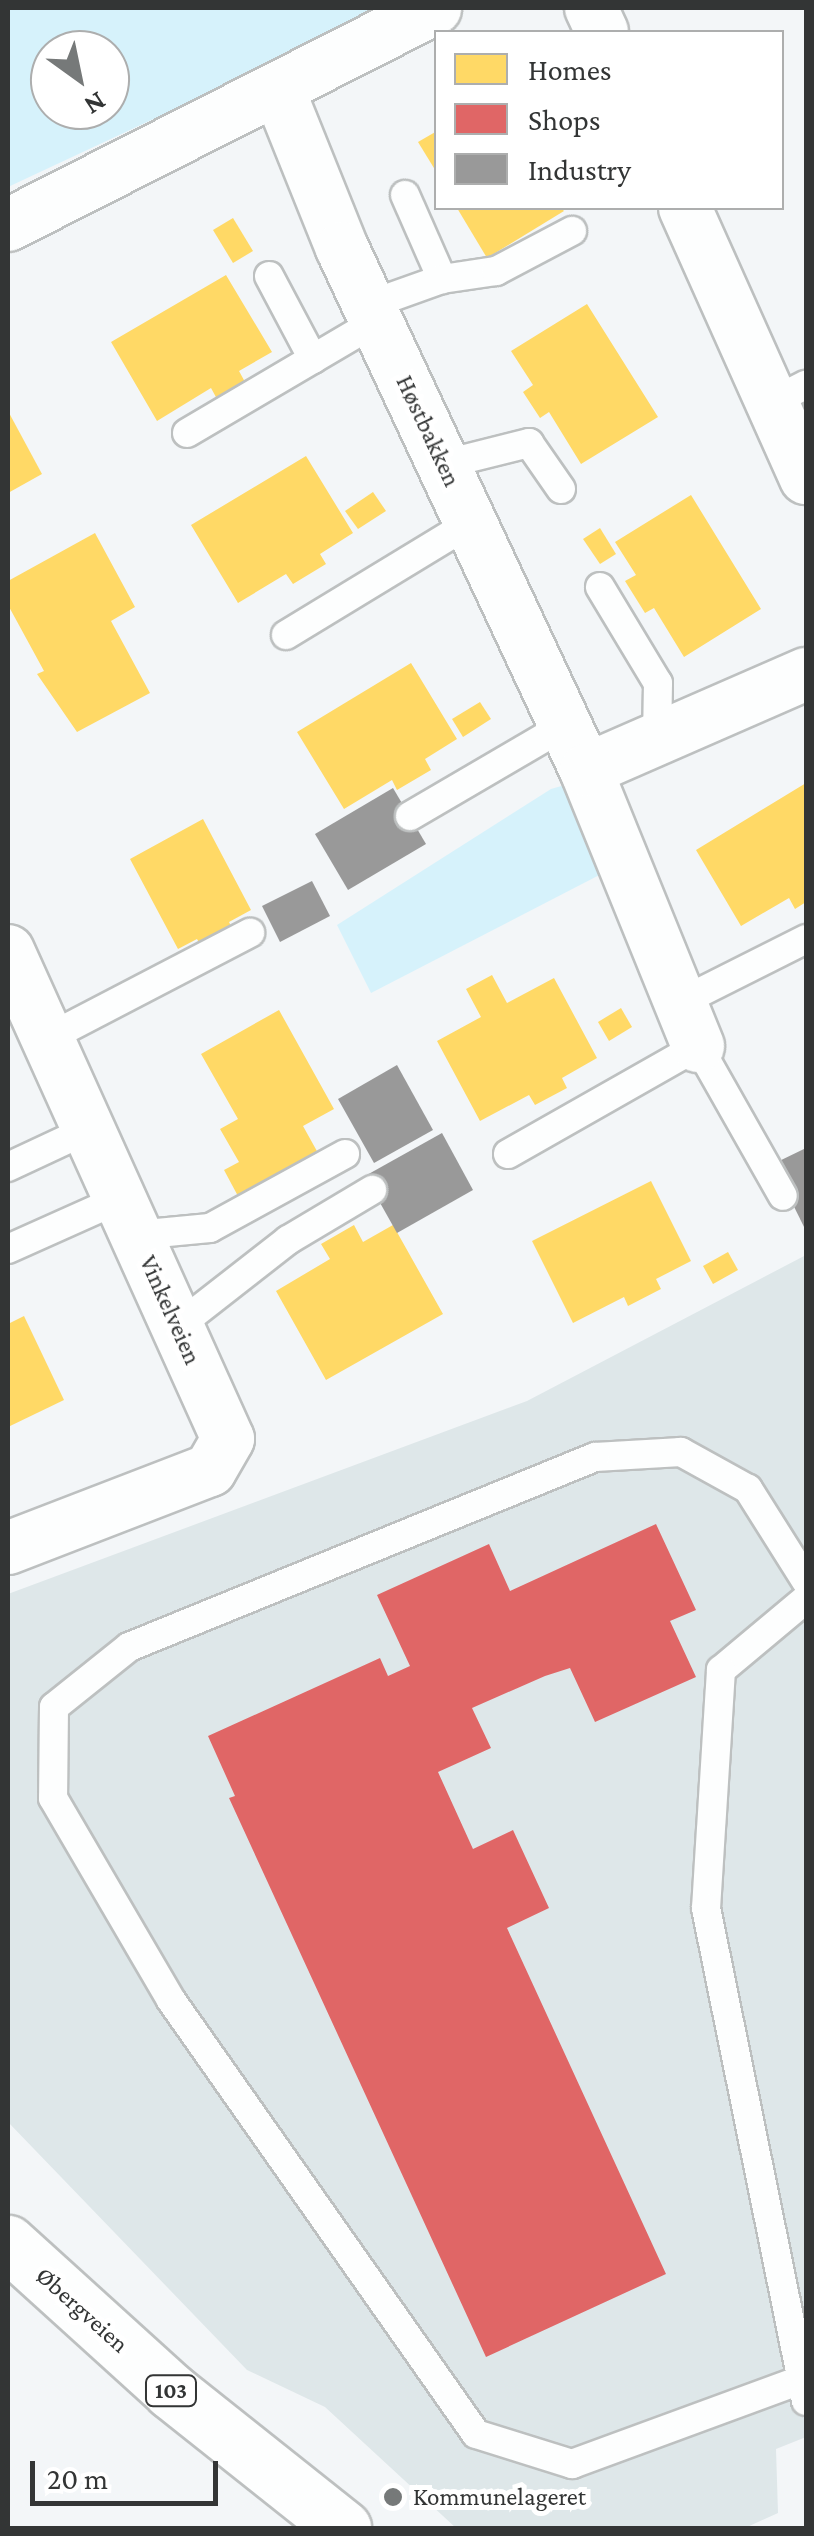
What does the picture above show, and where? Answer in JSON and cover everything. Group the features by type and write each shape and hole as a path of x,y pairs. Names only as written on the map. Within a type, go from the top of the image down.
{"main road":[{"name":"Øbergveien","path":"8,2243 170,2391 342,2528"}],"street":[{"path":"8,224 435,8"},
{"name":"Høstbakken","path":"278,90 373,313 575,748 689,1024"},
{"path":"686,210 791,392 806,478"},
{"path":"575,748 657,740 806,674"},
{"name":"Vinkelveien","path":"8,951 228,1439 210,1470 8,1548"}],"lane":[{"path":"405,195 442,279"},
{"path":"187,433 312,360 373,313 442,279 496,272 572,231"},
{"path":"269,276 312,360"},
{"path":"445,464 529,443 562,489"},
{"path":"286,635 470,523"},
{"path":"600,587 658,683 657,740"},
{"path":"410,816 575,748"},
{"path":"48,1038 250,933"},
{"path":"508,1154 806,938"},
{"path":"689,1024 783,1196"},
{"path":"8,1168 89,1129"},
{"path":"8,1249 128,1217 210,1228 345,1154"},
{"path":"178,1326 288,1240 372,1190"},
{"path":"806,1581 748,1489 681,1452 596,1458 129,1647 54,1707 54,1798 171,2000 476,2434 572,2464 805,2386 706,1908 722,1670 806,1599"}],"shaded area":[{"path":"8,8 391,8 130,130 130,30 30,30 30,130 130,130 8,187"},
{"path":"572,783 611,869 371,993 337,925 551,789"},
{"path":"806,1255 806,2437 776,2449 778,2513 745,2528 456,2528 325,2407 247,2370 8,2122 8,1594 527,1401"}],"building: Homes":[{"path":"434,133 434,168 418,142"},
{"path":"458,210 564,211 487,258"},
{"path":"233,218 253,251 233,263 213,230"},
{"path":"226,275 272,352 239,371 245,382 217,399 211,388 157,421 111,342"},
{"path":"587,304 658,417 581,464 549,412 540,418 523,392 533,385 511,351"},
{"path":"8,411 42,474 8,493"},
{"path":"306,456 353,533 320,554 326,564 293,584 286,574 238,603 191,525"},
{"path":"373,492 386,511 358,529 345,511"},
{"path":"691,495 761,609 684,657 654,608 645,613 625,581 636,575 615,542"},
{"path":"600,528 616,554 600,564 583,539"},
{"path":"95,533 135,607 111,621 150,693 77,732 37,674 44,671 8,605 8,581"},
{"path":"411,663 457,739 425,759 431,770 397,790 392,780 344,809 297,732"},
{"path":"480,702 491,719 463,737 452,719"},
{"path":"806,783 806,902 795,909 789,898 741,926 696,850"},
{"path":"203,819 251,910 229,922 235,934 204,952 197,939 178,949 130,859"},
{"path":"492,975 507,1003 554,978 597,1058 562,1078 567,1088 535,1105 529,1095 480,1121 437,1041 481,1017 466,989"},
{"path":"621,1008 632,1027 609,1041 598,1022"},
{"path":"279,1010 334,1109 303,1126 318,1153 239,1198 224,1170 239,1162 220,1129 238,1119 201,1054"},
{"path":"651,1181 691,1261 656,1279 661,1289 628,1306 624,1297 573,1323 532,1241"},
{"path":"354,1225 363,1242 393,1225 443,1314 326,1380 276,1291 330,1259 321,1244"},
{"path":"728,1252 738,1270 713,1284 703,1266"},
{"path":"24,1316 64,1400 8,1427 8,1324"}],"building: Shops":[{"path":"656,1524 696,1610 670,1621 696,1677 595,1722 570,1668 545,1676 472,1708 491,1748 438,1772 473,1849 513,1830 549,1908 507,1928 666,2274 486,2357 229,1798 235,1796 208,1736 380,1658 388,1676 410,1666 377,1595 489,1544 510,1591"}],"building: Industry":[{"path":"393,788 426,844 348,890 315,834"},
{"path":"312,881 330,916 280,942 262,906"},
{"path":"397,1065 433,1130 374,1163 338,1099"},
{"path":"442,1133 473,1190 397,1233 365,1176"},
{"path":"806,1148 806,1231 773,1164"}],"place":[{"name":"Kommunelageret","path":"393,2497"}]}
